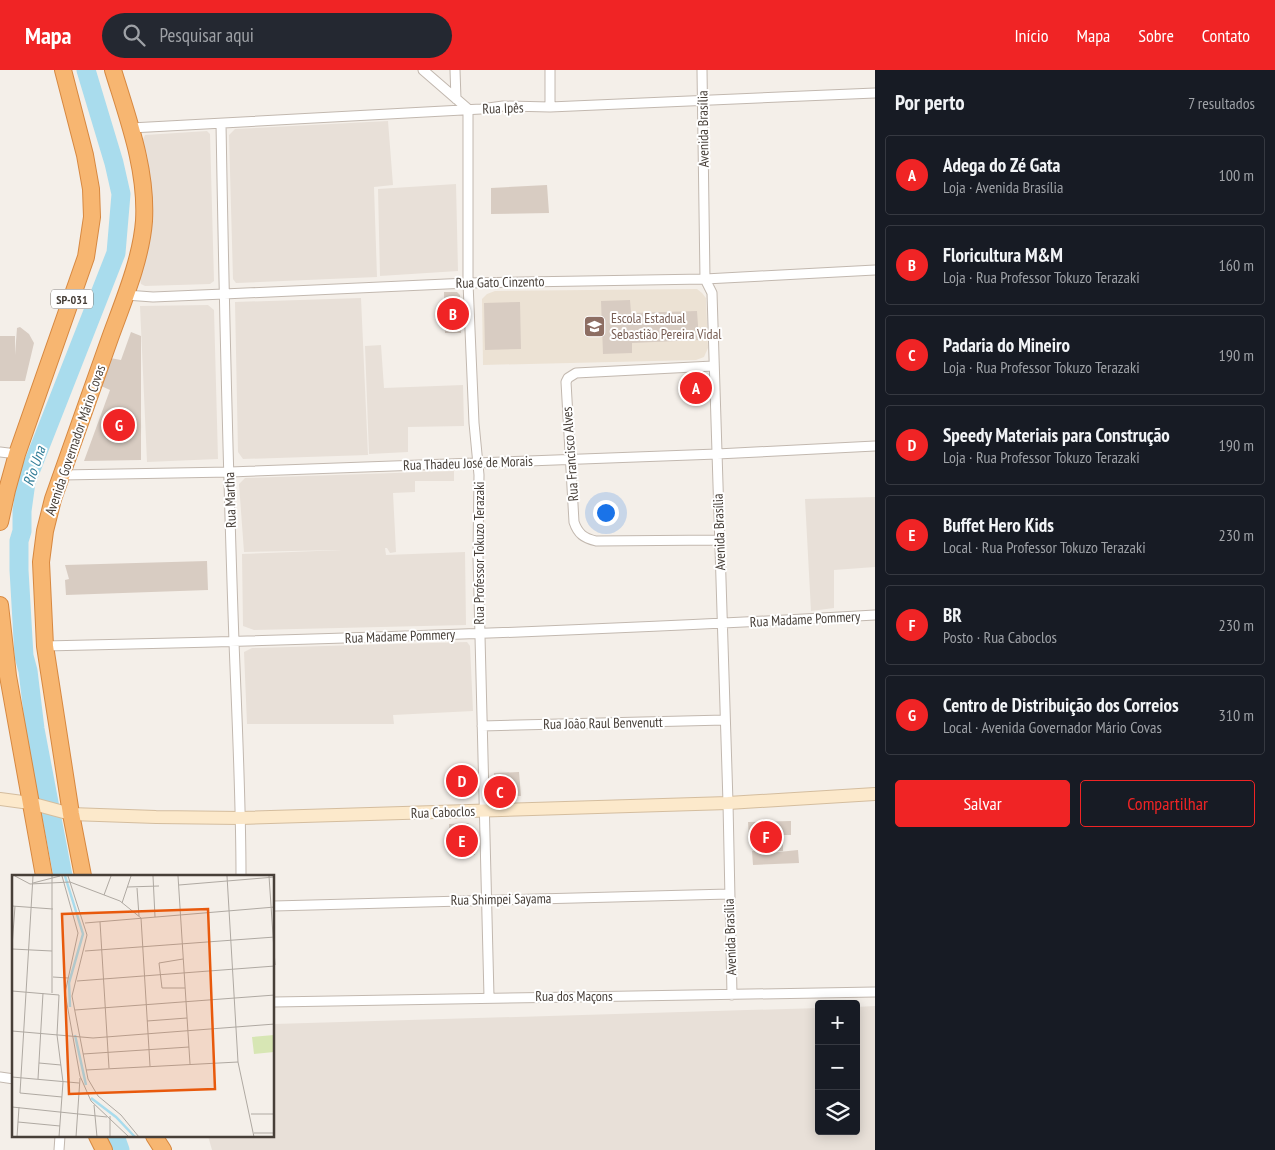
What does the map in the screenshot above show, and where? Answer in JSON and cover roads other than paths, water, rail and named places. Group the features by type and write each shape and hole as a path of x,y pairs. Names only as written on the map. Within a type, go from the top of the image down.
{"highway":[{"name":"SP-031","path":"0,522 17,454 86,256 92,217 91,189 85,156 63,70"},
{"name":"Avenida Governador Mário Covas","path":"83,875 68,814 45,646 41,562 45,531 53,499 126,295 141,244 144,222 140,170 131,128 113,70"},
{"path":"0,604 8,676 37,805 44,875"},
{"path":"99,1138 104,1150"},
{"path":"155,1138 163,1150"}],"street":[{"path":"423,70 468,109"},
{"path":"455,70 456,99"},
{"path":"550,70 550,107"},
{"name":"Avenida Brasília","path":"702,70 705,278 712,292 732,996"},
{"name":"Rua Ipês","path":"131,128 503,106 550,107 703,102 875,93"},
{"name":"Rua Professor Tokuzo Terazaki","path":"468,109 468,283 474,423 478,462 478,556 490,997"},
{"name":"Rua Martha","path":"221,124 224,294 241,818 241,875"},
{"name":"Rua Gato Cinzento","path":"126,295 153,297 468,283 705,278 875,270"},
{"name":"Rua Francisco Alves","path":"713,366 584,373 571,375 566,382 574,522 577,530 589,539 596,541 720,540"},
{"name":"Rua Thadeu José de Morais","path":"62,475 230,472 570,460 875,446"},
{"path":"0,452 17,454"},
{"name":"Rua Madame Pommery","path":"45,646 234,642 722,624 875,615"},
{"name":"Rua João Raul Benvenutt","path":"482,726 725,720"},
{"name":"Rua Caboclos","path":"0,799 37,805 68,814 156,818 241,818 728,803 875,794"},
{"name":"Rua Shimpei Sayama","path":"275,906 729,894"},
{"name":"Rua dos Maçons","path":"275,1002 490,997 732,996 875,992"}],"waterway":[{"name":"Rio Una","path":"63,875 35,729 28,671 24,656 19,541 22,531 22,511 26,482 116,253 121,194 114,163 86,70"},
{"name":"Rio Una","path":"116,1138 120,1150"}],"place":[{"name":"Floricultura M&M","path":"453,314"},
{"name":"Escola Estadual Sebastião Pereira Vidal","path":"595,326"},
{"name":"Adega do Zé Gata","path":"696,388"},
{"name":"Centro de Distribuição dos Correios","path":"119,425"},
{"name":"Speedy Materiais para Construção","path":"462,781"},
{"name":"Padaria do Mineiro","path":"500,792"},
{"name":"BR","path":"766,837"},
{"name":"Buffet Hero Kids","path":"462,841"}]}
